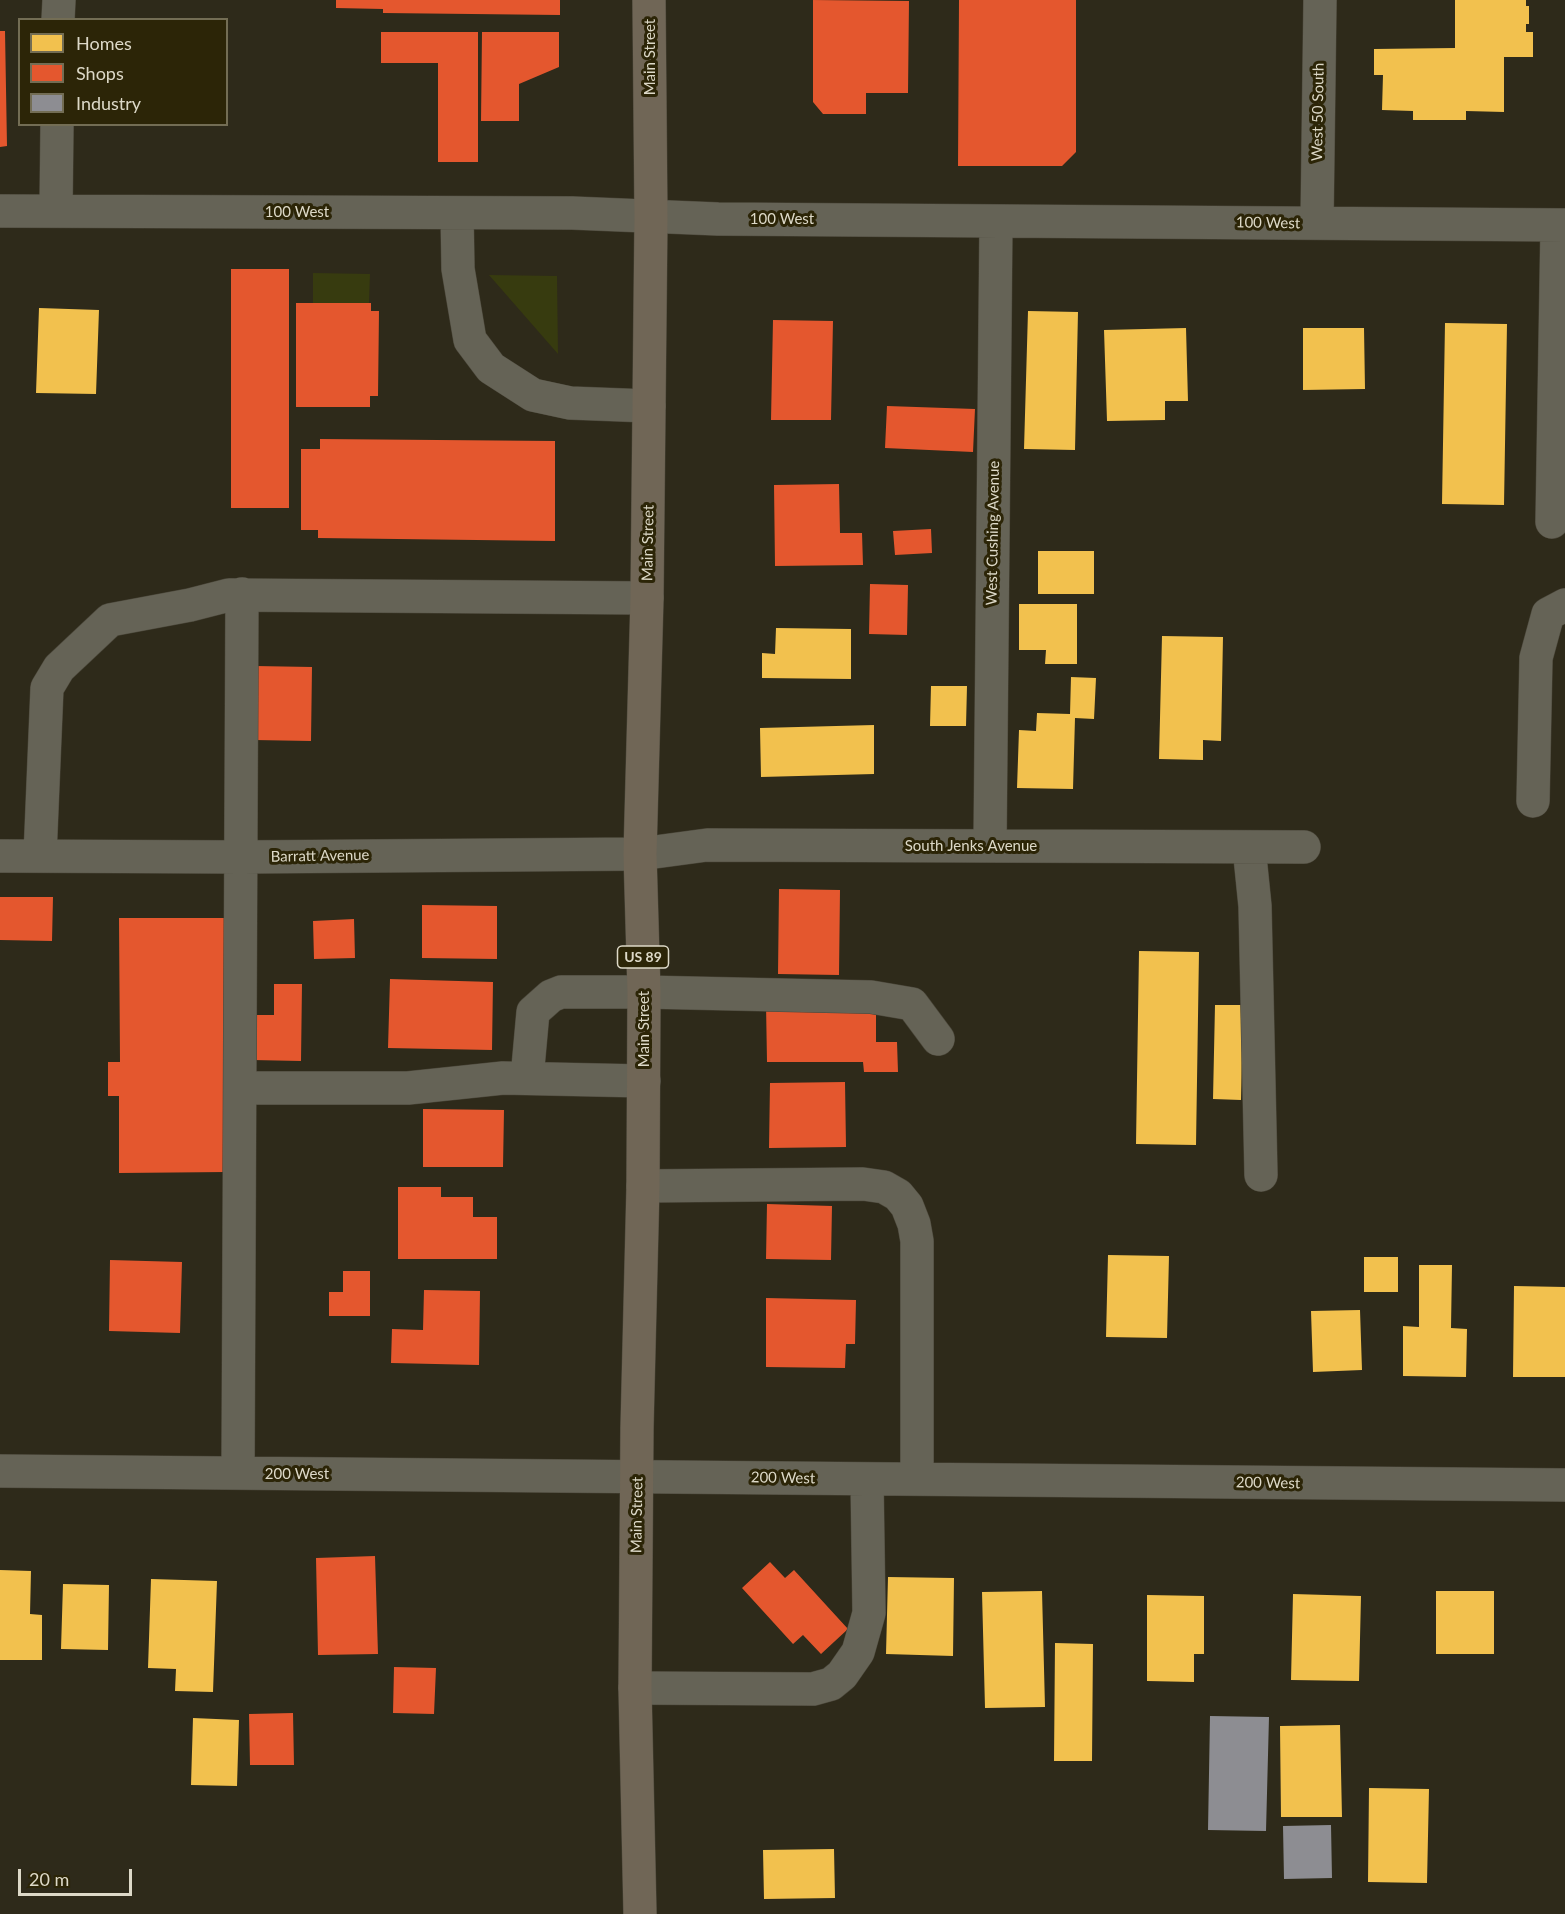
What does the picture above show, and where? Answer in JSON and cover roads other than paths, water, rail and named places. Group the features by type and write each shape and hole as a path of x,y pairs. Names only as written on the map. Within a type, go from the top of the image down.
{"main road":[{"name":"Main Street","path":"640,1914 635,1688 637,1428 644,1081 640,854 647,598 651,218 649,0"}],"street":[{"path":"58,0 58,18"},
{"name":"West 50 South","path":"1317,224 1320,0"},
{"path":"56,212 57,126"},
{"name":"100 West","path":"0,211 572,213 651,218 1561,225"},
{"path":"457,213 458,269 470,340 491,368 532,395 570,403 649,406"},
{"name":"West Cushing Avenue","path":"990,846 996,221"},
{"path":"1552,522 1561,225"},
{"path":"238,1473 242,594"},
{"path":"40,856 47,688 59,668 110,620 242,594 647,598"},
{"path":"1533,801 1536,658 1548,614 1565,605"},
{"name":"South Jenks Avenue","path":"640,854 707,845 1304,847"},
{"path":"1249,847 1255,906 1261,1175"},
{"name":"Barratt Avenue","path":"0,856 640,854"},
{"path":"527,1078 532,1012 551,996 561,992 871,996 912,1004 938,1039"},
{"path":"240,1089 408,1088 503,1078 644,1081"},
{"path":"643,1186 862,1184 884,1187 898,1195 907,1206 917,1241 917,1479"},
{"name":"200 West","path":"0,1471 1565,1485"},
{"path":"635,1688 813,1689 831,1684 842,1675 858,1652 869,1612 867,1479"}]}
